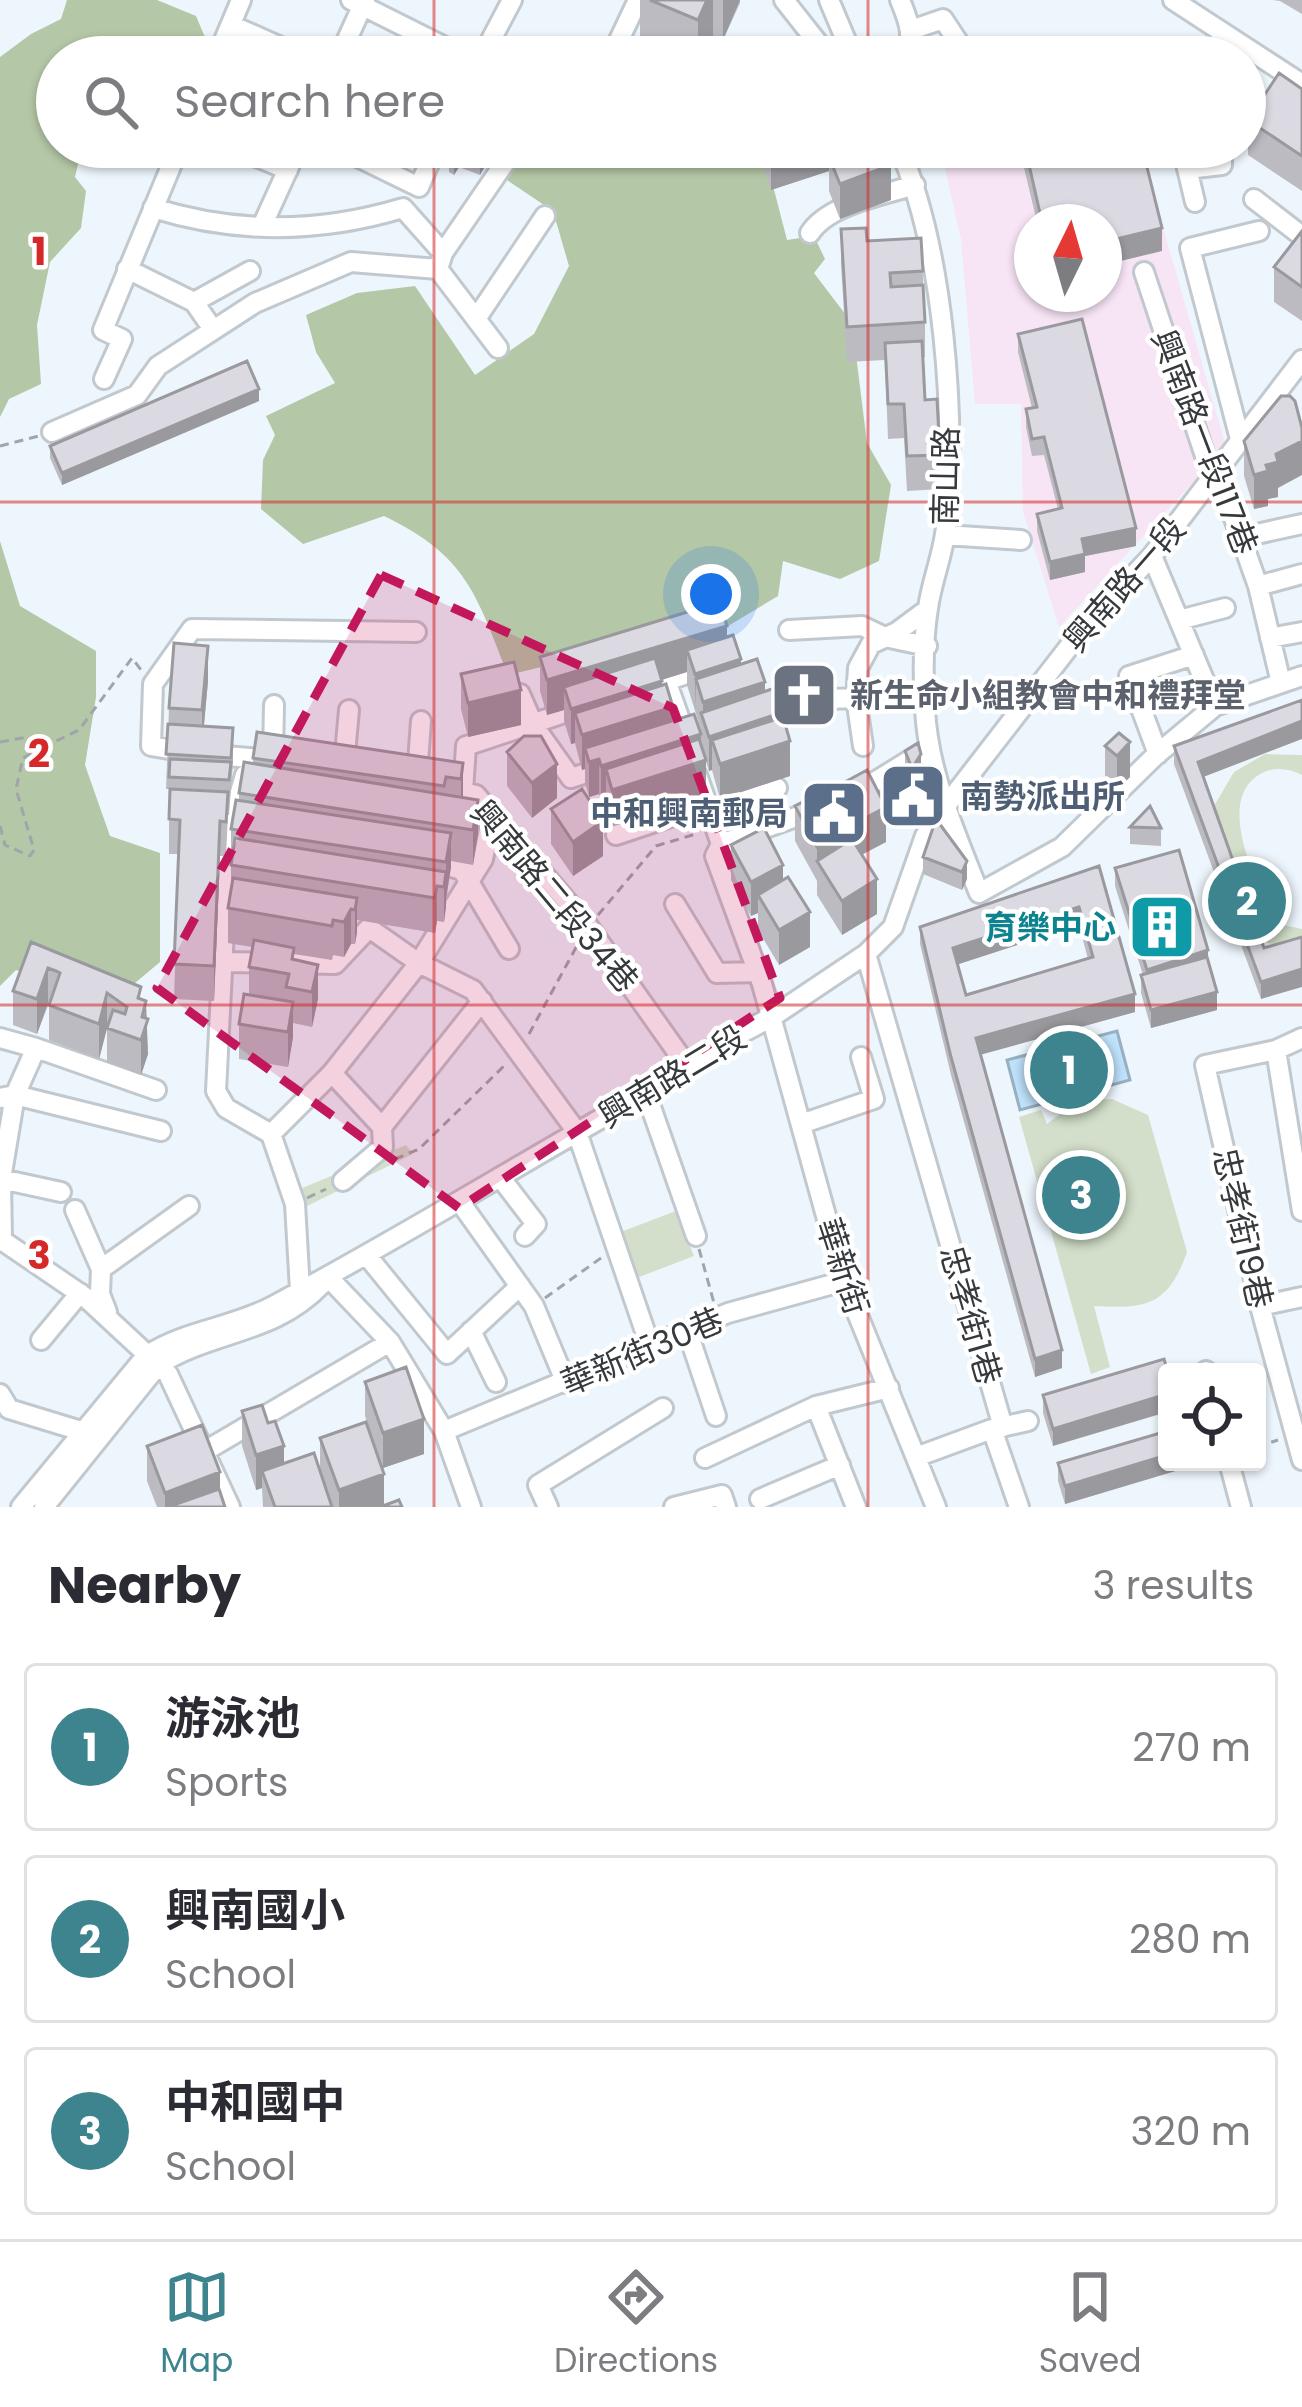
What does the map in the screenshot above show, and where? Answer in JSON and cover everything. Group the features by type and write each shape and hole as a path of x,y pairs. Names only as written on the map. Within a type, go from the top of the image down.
{"street":[{"path":"226,36 241,0"},
{"path":"493,36 512,0"},
{"path":"620,36 638,0"},
{"path":"784,0 812,36"},
{"path":"829,0 844,36"},
{"path":"900,0 910,36"},
{"path":"1173,0 1228,36"},
{"path":"347,36 359,2 425,36"},
{"path":"911,29 943,19 954,36"},
{"path":"231,25 256,36"},
{"path":"1266,61 1302,84"},
{"path":"104,379 122,339 103,330 170,168"},
{"path":"263,224 288,170 283,168"},
{"path":"379,168 419,188 427,168"},
{"path":"441,261 505,168"},
{"name":"南山路","path":"908,168 927,223 940,317 947,429 945,535 928,609 925,710 945,808 979,893 1062,847 1158,754"},
{"path":"1193,168 1187,169 1195,202"},
{"path":"810,233 816,224 846,208 916,185"},
{"path":"1254,200 1302,236"},
{"path":"153,208 248,228 352,223 403,208 498,348"},
{"path":"476,319 545,216"},
{"path":"1240,439 1190,248 1259,232"},
{"path":"52,432 137,395 158,366 255,304 351,262 441,261"},
{"path":"127,269 194,302 212,328"},
{"path":"194,302 250,272"},
{"name":"興南路一段117巷","path":"1144,272 1208,465 1222,467 1281,683"},
{"name":"興南路一段","path":"945,808 1082,630 1152,556 1240,439 1280,407 1302,360"},
{"path":"1243,537 1302,524"},
{"path":"945,535 1021,540"},
{"path":"1152,556 1215,706"},
{"path":"1258,586 1302,574"},
{"path":"1179,620 1225,608"},
{"path":"863,746 856,698 858,668 871,644 928,609"},
{"path":"789,630 862,626 885,637 927,646"},
{"path":"296,764 152,746 143,672 192,629 416,632"},
{"path":"1270,638 1302,632"},
{"path":"1194,655 1129,676 1158,754 1215,706 1302,676"},
{"path":"625,694 727,662"},
{"name":"華新街","path":"667,683 772,1017 844,1280 936,1507"},
{"path":"520,694 534,726 571,778 628,759"},
{"path":"801,700 856,698"},
{"path":"463,791 466,746 604,699"},
{"path":"273,760 274,705"},
{"path":"320,767 353,772 349,710"},
{"name":"興南路二段34巷","path":"421,721 408,780 476,795 588,926 685,1064"},
{"path":"718,850 850,796 930,748"},
{"path":"250,758 229,830 216,1091 226,1108 271,1134 295,1204 300,1289"},
{"path":"616,835 777,788"},
{"name":"興南路二段","path":"44,1507 92,1435 165,1343 249,1317 368,1256 646,1093 685,1064 772,1017 866,954 893,927 925,836 945,808"},
{"path":"271,1134 332,1073 418,963 483,859 492,814"},
{"path":"417,859 462,870 509,949"},
{"path":"675,904 717,973 757,972"},
{"path":"226,910 249,913"},
{"path":"224,962 335,964 369,928 418,963 473,990 577,1132 650,1346"},
{"name":"忠孝街1巷","path":"866,954 940,1203 1019,1507"},
{"path":"382,1127 482,1001"},
{"path":"0,1038 156,1090"},
{"path":"1302,1038 1276,1050 1302,1211"},
{"path":"36,1048 8,1096 1,1239 80,1293 168,1373 230,1507"},
{"name":"忠孝街19巷","path":"1276,1050 1205,1065 1260,1306 1302,1460"},
{"path":"801,1124 874,1099 861,1057"},
{"path":"332,1073 382,1127 383,1147 343,1181"},
{"path":"646,1093 696,1236"},
{"path":"8,1096 161,1131"},
{"path":"500,1178 536,1224 526,1236"},
{"path":"1,1179 61,1192"},
{"path":"460,1202 534,1306 566,1383"},
{"path":"101,1269 188,1206"},
{"path":"75,1210 101,1269 100,1294 111,1322"},
{"path":"368,1256 447,1354 520,1286"},
{"path":"328,1277 390,1342 444,1432 471,1507"},
{"name":"興南路二段","path":"152,1361 274,1321 303,1304 328,1277"},
{"name":"華新街30巷","path":"444,1432 720,1316 844,1280"},
{"path":"41,1340 80,1293"},
{"path":"1260,1306 1302,1298"},
{"path":"686,1330 716,1416"},
{"path":"472,1331 496,1382"},
{"path":"205,1450 390,1342"},
{"path":"705,1458 816,1406 889,1388"},
{"path":"3,1405 92,1435"},
{"path":"816,1406 856,1507"},
{"path":"548,1507 538,1485 663,1408"},
{"path":"916,1456 1028,1421"},
{"name":"興南路二段","path":"21,1507 92,1435"},
{"path":"760,1499 840,1466"},
{"path":"1231,1471 1241,1507"},
{"path":"674,1507 724,1501"}],"path":[{"path":"0,446 52,432"},
{"path":"0,826 5,845 30,856 33,845 16,789 22,758 80,730 143,672"},
{"path":"0,742 22,738 44,747"},
{"path":"381,1165 419,1149 519,1052 588,926 656,846 706,832 718,850"},
{"path":"295,1204 343,1181"},
{"path":"696,1236 720,1316"},
{"path":"534,1306 615,1248"},
{"path":"1266,1445 1295,1434"}],"highlighted area":[{"path":"381,575 673,708 780,998 459,1208 157,988"}],"shaded area":[{"path":"945,168 1146,168 1226,447 1059,627 1023,512 1021,404 975,404 961,239"}],"green space":[{"path":"67,0 157,0 196,16 204,36 36,36 36,168 77,168 75,177 86,191 81,228 50,262 37,325 41,384 9,399 0,417 0,57 61,19"},
{"path":"512,168 768,168 787,240 814,236 825,259 814,273 852,323 867,443 891,485 879,561 840,579 783,561 778,596 713,635 675,635 508,675 465,580 434,546 412,531 384,516 303,544 261,509 263,460 275,435 266,416 335,383 316,352 306,315 357,293 415,286 475,375 534,334 569,266 553,211 504,178"},
{"path":"0,541 20,606 96,651 96,697 85,765 110,836 160,853 160,962 110,1004 16,970 0,986"},
{"path":"1265,754 1302,755 1302,775 1279,769 1257,776 1245,789 1240,827 1261,891 1279,924 1302,929 1302,949 1268,943 1256,933 1214,806 1234,772"},
{"path":"1112,1099 1148,1115 1187,1252 1172,1284 1153,1300 1094,1306 1110,1367 1091,1374 1019,1117 1041,1110 1047,1124 1078,1100"},
{"path":"406,1145 413,1154 303,1208 295,1191"},
{"path":"676,1211 694,1256 634,1279 618,1233"}],"water":[{"path":"1117,1031 1130,1080 1020,1110 1007,1060"}],"building":[{"path":"650,0 707,0 698,20"},
{"path":"1279,73 1302,89 1302,156 1266,132 1266,93"},
{"path":"833,168 883,168 840,184"},
{"path":"1030,168 1147,168 1162,228 1122,238 1122,204 1038,204"},
{"path":"866,228 867,241 921,238 923,271 890,273 891,287 923,285 925,322 847,327 841,229"},
{"path":"1302,231 1302,287 1274,267"},
{"path":"1082,319 1136,528 1082,539 1085,554 1050,562 1037,514 1062,508 1044,437 1032,439 1026,409 1037,407 1018,334"},
{"path":"922,341 925,400 937,399 940,455 907,456 904,404 888,404 885,343"},
{"path":"247,361 259,389 62,473 50,446"},
{"path":"1281,396 1295,401 1302,441 1276,454 1278,462 1266,465 1268,471 1254,475 1244,441"},
{"path":"720,602 727,626 547,680 540,657"},
{"path":"733,635 741,659 695,674 687,650"},
{"path":"174,643 208,646 202,710 169,708"},
{"path":"655,658 662,681 571,709 564,687"},
{"path":"757,659 765,682 703,702 696,679"},
{"path":"514,662 521,690 468,703 461,674"},
{"path":"666,684 673,707 582,735 575,713"},
{"path":"772,689 780,713 709,737 701,713"},
{"path":"1302,700 1302,721 1198,762 1264,948 1302,937 1302,969 1261,982 1174,746"},
{"path":"694,714 701,734 601,766 599,759 589,762 585,748"},
{"path":"783,717 790,741 720,764 712,740"},
{"path":"168,724 233,728 231,758 166,754"},
{"path":"257,732 463,763 461,779 446,777 444,786 253,758"},
{"path":"1119,733 1130,742 1117,756 1105,746"},
{"path":"524,736 541,736 557,764 532,783 507,752"},
{"path":"699,739 706,760 612,790 606,769"},
{"path":"918,743 921,754 912,768 905,751"},
{"path":"170,759 231,762 229,780 169,777"},
{"path":"244,762 478,800 473,830 239,793"},
{"path":"867,770 886,807 852,825 832,789"},
{"path":"170,789 228,792 226,822 220,821 214,966 174,964 180,820 169,819"},
{"path":"582,789 603,821 573,842 551,809"},
{"path":"826,790 848,831 817,847 795,806"},
{"path":"236,800 451,833 446,862 231,829"},
{"path":"1150,806 1161,828 1130,827"},
{"path":"936,819 967,861 962,872 923,857"},
{"path":"764,828 783,865 751,882 731,845"},
{"path":"235,838 446,872 444,887 437,886 435,898 231,865"},
{"path":"852,839 877,879 842,901 817,861"},
{"name":"育樂中心","path":"1179,850 1208,950 1147,970 1115,868"},
{"path":"1099,866 1135,994 976,1038 1062,1350 1035,1359 951,1057 920,927","holes":["1079,907 1093,957 966,995 953,948"]},
{"path":"788,877 810,912 779,930 758,895"},
{"path":"233,878 357,898 355,910 351,909 344,922 333,920 332,926 228,908"},
{"path":"254,940 294,948 292,959 318,965 312,992 286,987 289,974 249,967"},
{"path":"31,942 141,987 138,998 146,1001 142,1017 148,1019 141,1040 107,1028 113,1010 125,1014 127,1007 107,993 99,1024 49,1005 60,973 56,971 48,968 37,999 13,991"},
{"path":"1207,957 1217,992 1151,1010 1141,975"},
{"path":"244,994 293,1002 288,1032 239,1024"},
{"path":"1164,1359 1165,1363 1158,1363 1158,1397 1053,1429 1043,1395"},
{"path":"406,1367 424,1419 383,1433 365,1382"},
{"path":"262,1405 268,1423 275,1421 284,1446 256,1455 242,1411"},
{"path":"366,1422 384,1474 339,1490 320,1438"},
{"path":"202,1425 220,1472 165,1493 147,1446"},
{"path":"1158,1434 1158,1458 1065,1486 1058,1463"},
{"path":"314,1453 332,1507 275,1507 262,1471"},
{"path":"219,1489 225,1507 168,1507"}],"place":[{"name":"新生命小組教會中和禮拜堂","path":"804,695"},
{"name":"南勢派出所","path":"913,796"},
{"name":"中和興南郵局","path":"834,813"},
{"name":"興南國小","path":"1247,901"},
{"name":"育樂中心","path":"1162,927"},
{"name":"游泳池","path":"1069,1070"},
{"name":"中和國中","path":"1081,1195"}]}
